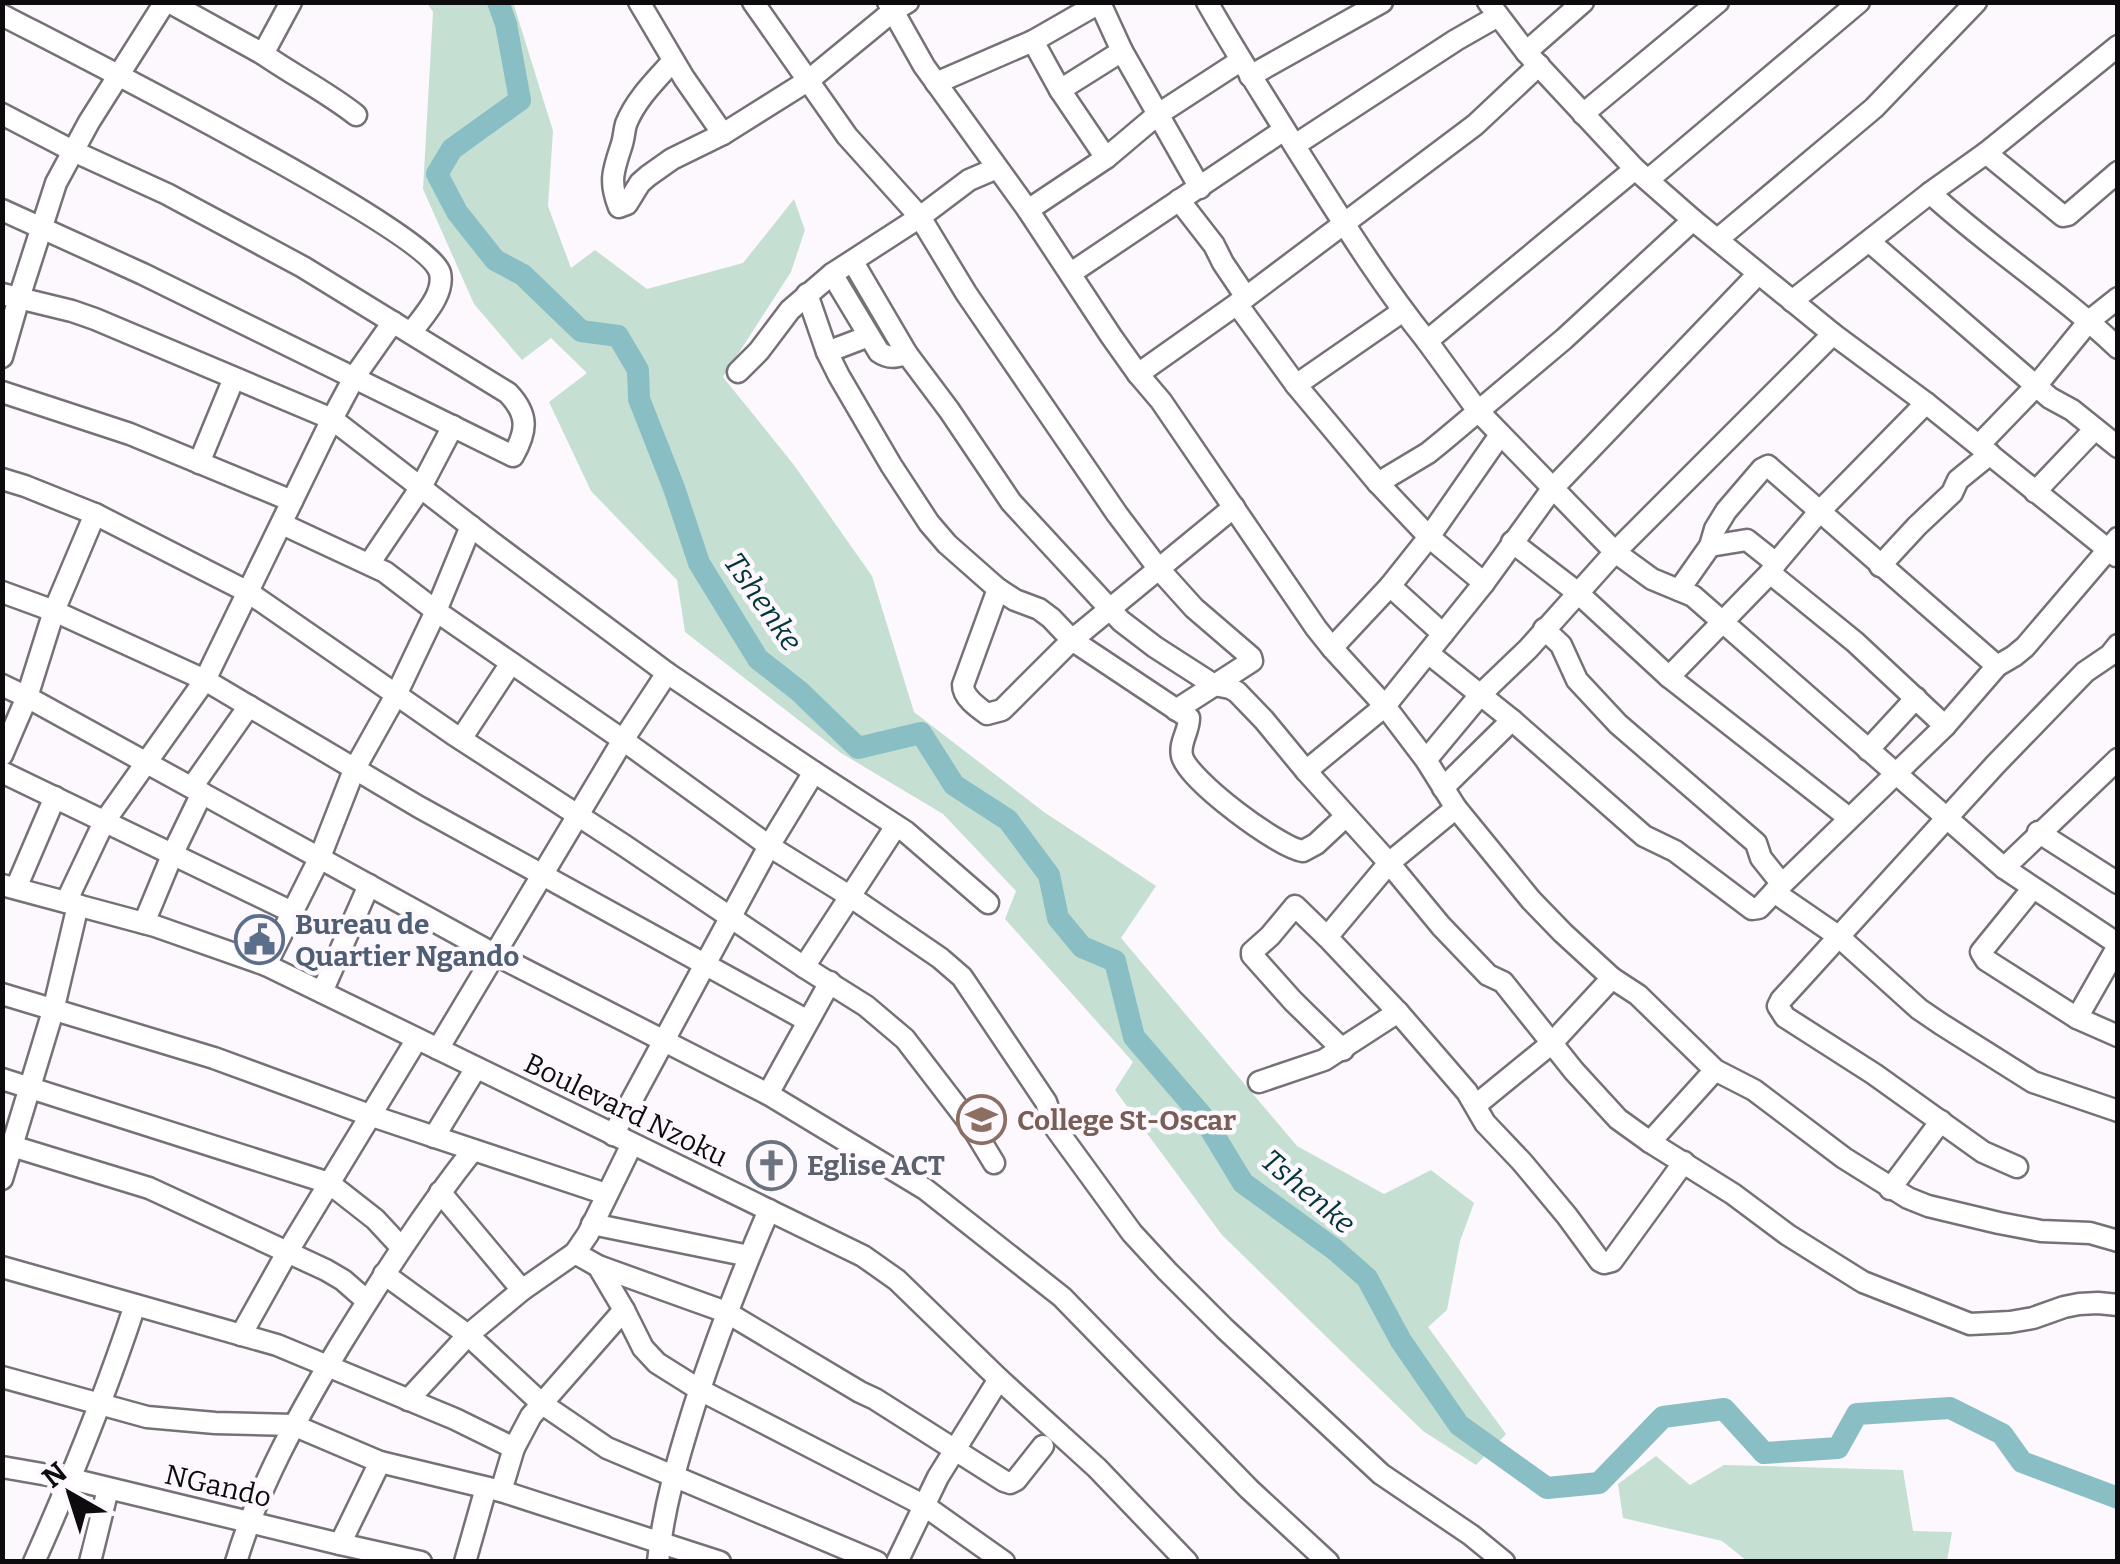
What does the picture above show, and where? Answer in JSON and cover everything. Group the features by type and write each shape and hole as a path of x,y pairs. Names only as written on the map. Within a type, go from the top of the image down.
{"street":[{"path":"2,357 11,296 56,184 167,2 262,54 356,116"},
{"path":"262,54 291,2"},
{"path":"639,2 723,134"},
{"path":"753,2 836,121 920,216 966,293 1072,451 1158,568 1194,608 1252,659 1176,710"},
{"path":"1207,2 1342,224 1403,311 1478,412 1552,489 1615,552 1652,579 1693,596 2004,868 2118,945 2110,976 2077,1018"},
{"path":"1028,210 1106,158 1157,114 1382,2"},
{"path":"1138,374 1475,125 1583,2"},
{"path":"1583,114 1718,2"},
{"path":"1718,239 1874,108 1976,2"},
{"path":"936,83 1034,40 1100,3 1122,51 1200,188"},
{"path":"673,61 644,94 626,124 613,170 613,190 619,207 626,204 648,176 672,159 723,134 810,80 896,5 911,47 1278,574 1332,648 1385,706 1456,808 1563,933 1612,978 1638,995 1716,1070 1754,1090 1890,1189 1928,1206 1999,1224 2090,1233 2118,1241"},
{"path":"1427,340 1642,175 1853,5"},
{"path":"1071,273 1179,200 1456,40 1493,9 1583,114 1693,220 2035,492 2114,548 2025,647 1996,666 1945,726 1759,908 1752,909 1675,851 1644,836 1512,720 1428,653"},
{"path":"2,16 293,169 392,230 436,263 441,277 439,291 411,333"},
{"path":"1034,40 1060,90 1106,158"},
{"path":"1792,300 1986,154 2118,46"},
{"path":"1060,90 1122,51"},
{"path":"2,114 168,194 303,267 512,397 520,407 524,433 512,456 355,376 2,210"},
{"path":"1986,154 2063,216 2068,216 2118,172"},
{"path":"738,372 778,324 832,274 968,180 997,168"},
{"path":"1930,193 2118,348"},
{"path":"1179,200 1214,245 1241,301 1296,385 1429,537 1484,583"},
{"path":"1378,482 1428,453 1478,412 1693,220"},
{"path":"1870,242 2038,393 2072,410 2118,448"},
{"path":"853,262 907,354 1006,496 1108,609 1155,647 1214,686 1236,692 1264,720 1440,926 1488,976 1503,982 1604,1106 1650,1142 1853,1277 1954,1320 1970,1324 2010,1322 2064,1306 2118,1306"},
{"path":"832,274 873,344 886,356 907,354"},
{"path":"1306,772 1385,706 1484,583 1552,489 1758,274"},
{"path":"807,294 827,352 872,435 929,523 966,563 998,589 1039,609 1072,640 1189,718 1182,748 1188,768 1205,788 1289,848 1300,852 1308,849 1346,817"},
{"path":"11,296 95,319 332,419 668,672 918,842 988,903"},
{"path":"1880,566 1952,494 1958,480 2038,393 2089,321 2118,298"},
{"path":"1296,385 1403,311"},
{"path":"2,1180 7,1144 53,1011 72,904 104,822 206,680 332,419 355,376 392,322"},
{"path":"1426,760 1480,695 1615,552 1833,334"},
{"path":"827,352 869,336"},
{"path":"198,463 234,378"},
{"path":"2,392 130,434 292,500"},
{"path":"1669,678 1773,568 1819,512 1926,403"},
{"path":"369,564 420,487 454,426"},
{"path":"2035,492 2095,429"},
{"path":"1332,648 1429,537 1500,435"},
{"path":"1679,590 1710,546 1726,511 1766,466 1996,666"},
{"path":"2,480 95,514 248,592 396,695 875,1012 904,1039 971,1125 994,1164"},
{"path":"998,589 963,685 964,692 987,714 1002,710 1072,640 1234,507"},
{"path":"2,755 28,697 54,611 95,514"},
{"path":"282,524 385,572 769,846 909,935 962,977 1046,1102 1054,1126 1132,1233 1167,1272 1370,1465 1472,1535 1504,1562"},
{"path":"266,964 320,857 354,770 436,611 471,526"},
{"path":"1710,546 1746,540 1945,726"},
{"path":"1512,542 1578,593 1669,678 1849,818"},
{"path":"1390,586 1443,634"},
{"path":"2,592 54,611 206,680 354,770 808,1021"},
{"path":"1544,629 1562,645 1573,673 1618,724 1756,843 1778,887 1919,1009 2033,1082 2118,1110"},
{"path":"2017,1167 1984,1152 1785,1017 1778,1006 1947,816 2085,672 2118,645"},
{"path":"461,738 511,663"},
{"path":"438,1050 623,740 668,672"},
{"path":"2,685 494,954 768,1094 925,1189 1062,1297 1249,1489 1328,1562"},
{"path":"1868,750 1916,698"},
{"path":"144,923 197,790 249,706"},
{"path":"1443,788 1512,720"},
{"path":"2004,868 2038,832 2114,770"},
{"path":"2,772 292,912"},
{"path":"408,1400 468,1335 575,1253 606,1194 623,1140 664,1040 769,846 814,772"},
{"path":"9,887 55,797"},
{"path":"1328,937 1389,862 1456,808"},
{"path":"804,968 896,826"},
{"path":"2038,832 2115,877"},
{"path":"322,992 369,885"},
{"name":"Boulevard Nzoku","path":"9,887 144,923 266,964 881,1267 1097,1468 1187,1562"},
{"path":"2033,888 1982,956 2077,1018 2118,1036"},
{"path":"1343,1050 1252,955 1294,906 1328,937 1468,1092 1484,1124 1516,1155 1600,1262 1612,1261 1684,1162"},
{"path":"1476,1105 1552,1043 1612,978"},
{"path":"768,1094 830,982"},
{"path":"2,994 214,1058 372,1116 606,1194"},
{"path":"1260,1082 1308,1067 1343,1050 1398,1012"},
{"path":"241,1335 417,1038"},
{"path":"434,1137 476,1068"},
{"path":"1650,1142 1716,1070"},
{"path":"2,1079 329,1182 376,1218 401,1247"},
{"path":"1890,1189 1941,1121"},
{"path":"7,1144 150,1188 288,1251 343,1280 367,1301"},
{"path":"236,1562 248,1521 293,1425 401,1247 473,1150"},
{"path":"440,1192 522,1290"},
{"path":"659,1552 674,1476 700,1390 726,1312 769,1210"},
{"path":"592,1224 749,1256"},
{"path":"575,1253 598,1266 726,1312 1010,1483 1043,1446"},
{"path":"598,1266 648,1356 700,1390 925,1506 1004,1562"},
{"path":"2,1267 277,1345 455,1419 514,1448"},
{"path":"384,1274 468,1335 541,1403 607,1448 877,1562"},
{"path":"34,1562 101,1404 136,1305"},
{"path":"465,1562 494,1490 531,1416 624,1310"},
{"path":"2,1376 142,1416 293,1425 380,1462 494,1490 659,1552 720,1562"},
{"path":"897,1562 938,1477 999,1379"},
{"path":"340,1544 380,1462"},
{"name":"NGando","path":"2,1467 71,1479 421,1562"},
{"path":"90,1562 108,1489"}],"green space":[{"path":"513,2 553,131 548,206 571,268 595,250 647,289 743,263 794,199 805,230 791,272 723,377 794,465 872,576 914,712 1044,812 1156,886 1121,938 1297,1146 1384,1194 1431,1170 1474,1203 1460,1241 1447,1310 1428,1327 1506,1434 1476,1465 1423,1431 1222,1235 1115,1090 1133,1062 1005,919 1016,891 943,814 841,753 685,632 677,580 591,491 549,402 587,373 551,338 522,360 474,304 423,189 433,12 427,3"},
{"path":"1656,1456 1690,1485 1724,1465 1903,1470 1913,1531 1952,1532 1947,1561 1747,1561 1722,1541 1623,1518 1618,1484"}],"waterway":[{"name":"Tshenke","path":"498,2 520,100 452,149 437,174 457,212 495,260 523,275 581,331 618,336 638,370 639,399 699,563 758,659 799,691 858,748 921,733 954,785 1008,820 1049,875 1058,918 1082,947 1115,961 1134,1037 1203,1117 1243,1183 1367,1278 1401,1341 1459,1425 1547,1488 1599,1483 1663,1417 1724,1409 1764,1453 1838,1448 1857,1414 1950,1408 2002,1434 2022,1462 2118,1498"}],"place":[{"name":"Bureau de Quartier Ngando","path":"260,940"},
{"name":"College St-Oscar","path":"982,1120"},
{"name":"Eglise ACT","path":"772,1165"}]}
